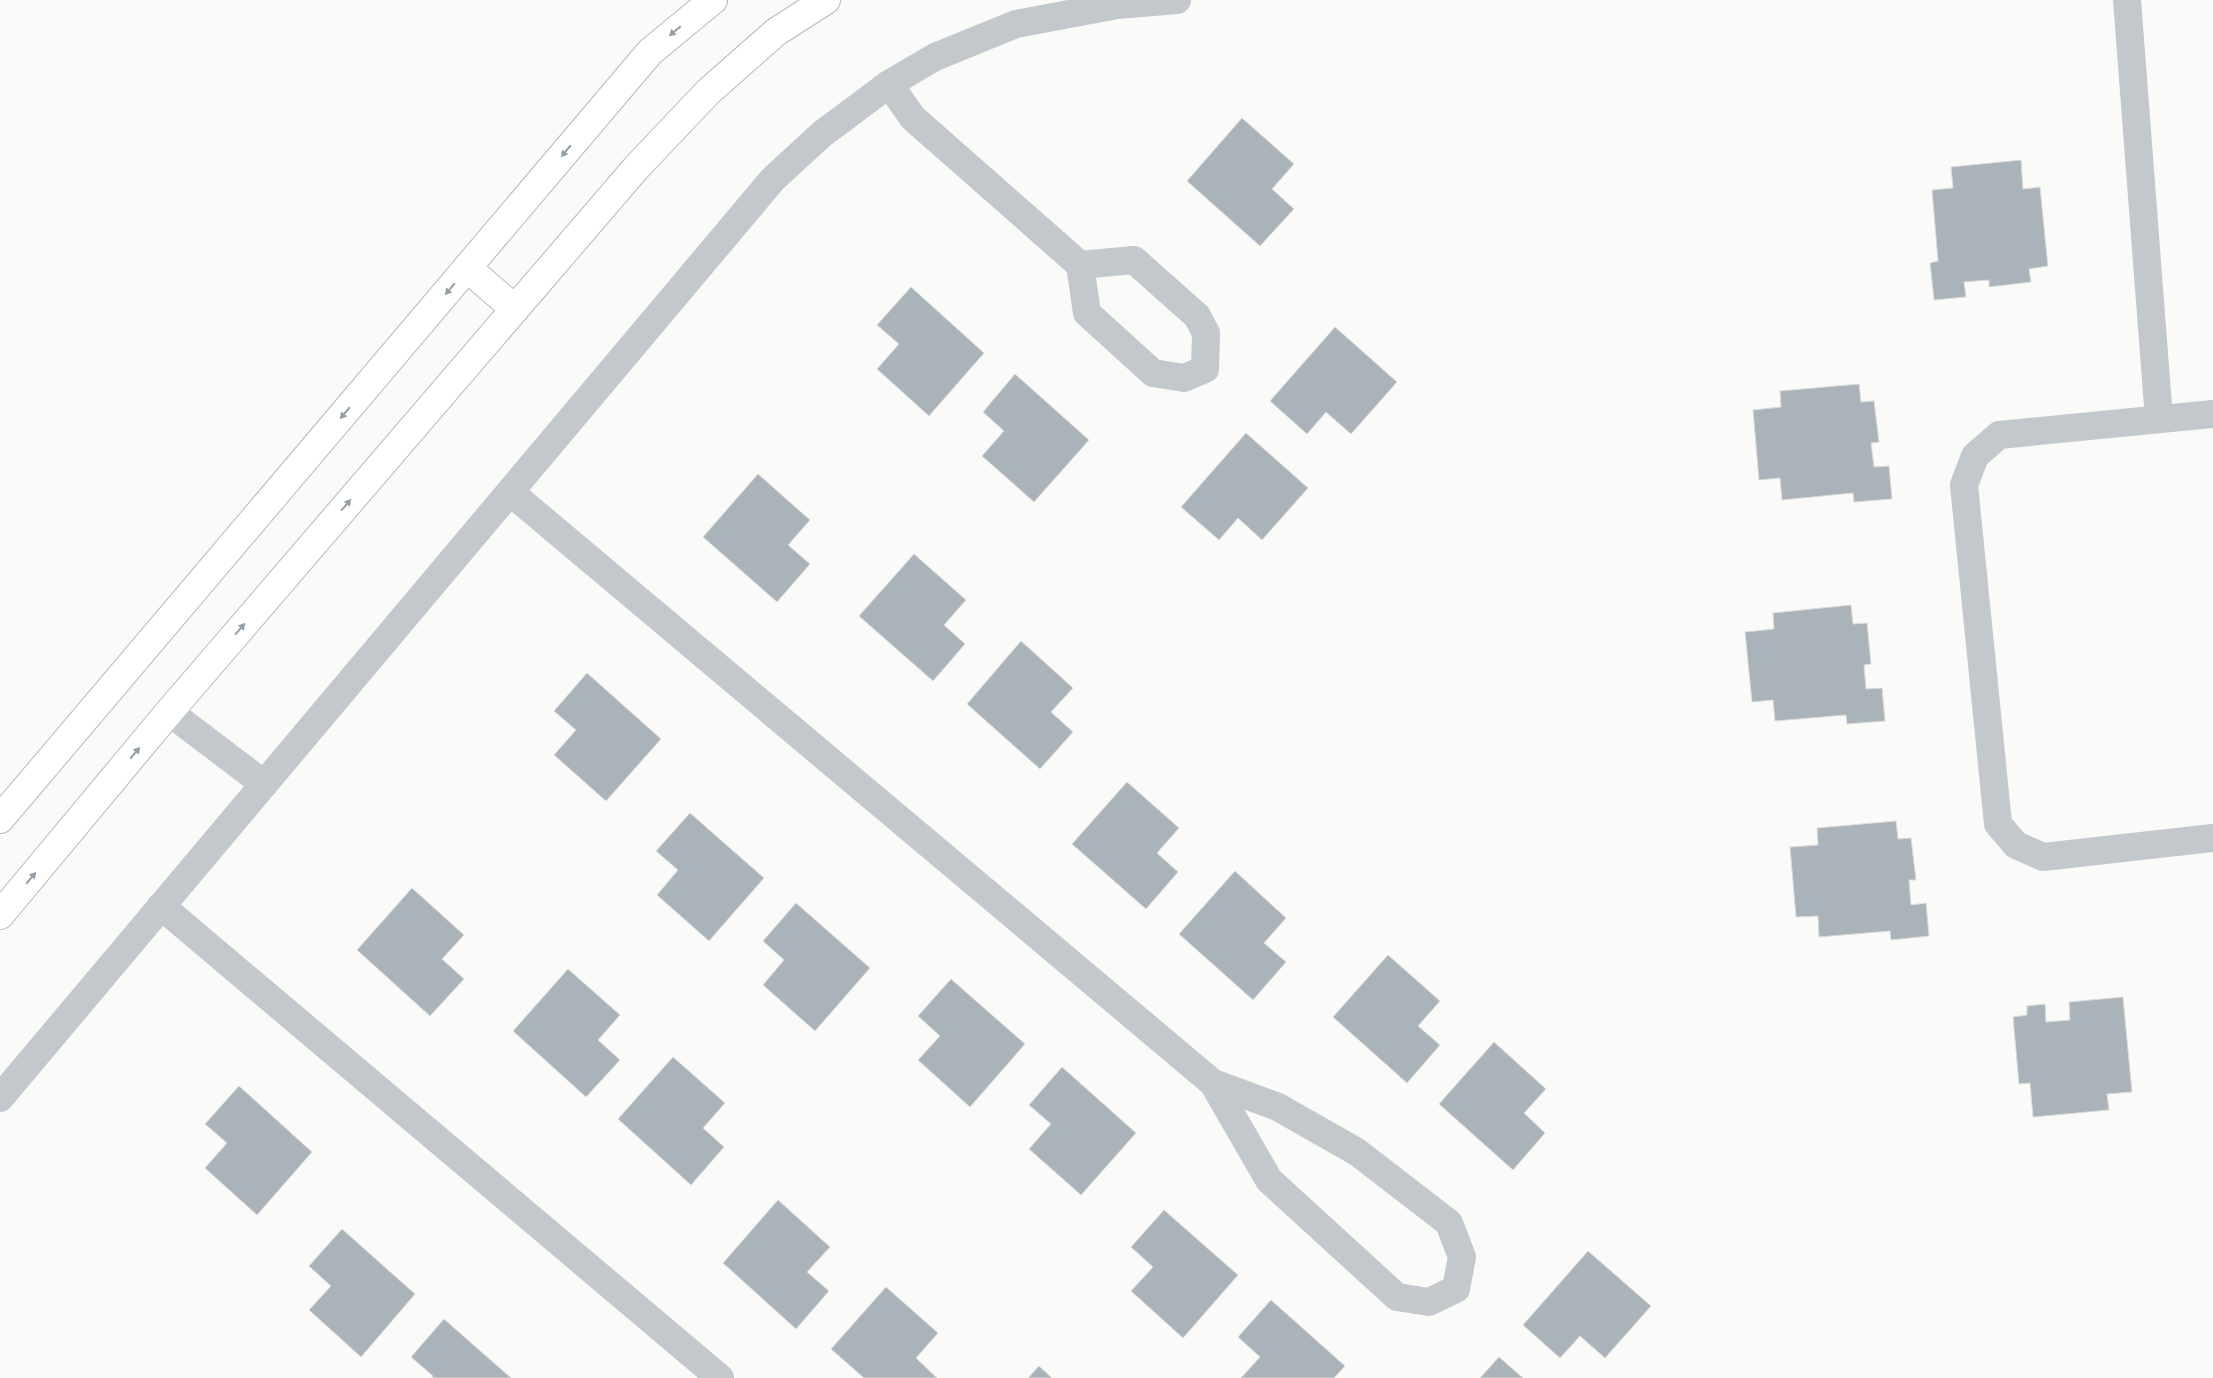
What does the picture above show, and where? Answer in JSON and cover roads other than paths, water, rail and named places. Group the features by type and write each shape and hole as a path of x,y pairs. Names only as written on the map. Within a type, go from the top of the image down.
{"main road":[{"path":"0,819 650,52 713,0"},
{"path":"0,915 169,712 636,168 708,92 776,32 826,0"},
{"path":"467,268 515,309"}],"street":[{"path":"0,1098 773,179 822,134 889,84 935,56 1016,24 1117,5 1177,0"},
{"path":"2127,0 2159,419"},
{"path":"889,84 913,118 1080,265 1087,313 1153,373 1184,378 1205,369 1206,333 1196,316 1134,260 1080,265"},
{"path":"2213,414 1999,435 1975,456 1964,485 1998,824 2016,845 2043,857 2213,838"},
{"path":"510,492 1213,1083 1278,1107 1357,1152 1449,1223 1462,1257 1456,1289 1429,1302 1397,1297 1269,1180 1213,1083"},
{"path":"169,712 264,784"},
{"path":"161,906 720,1378"}]}
